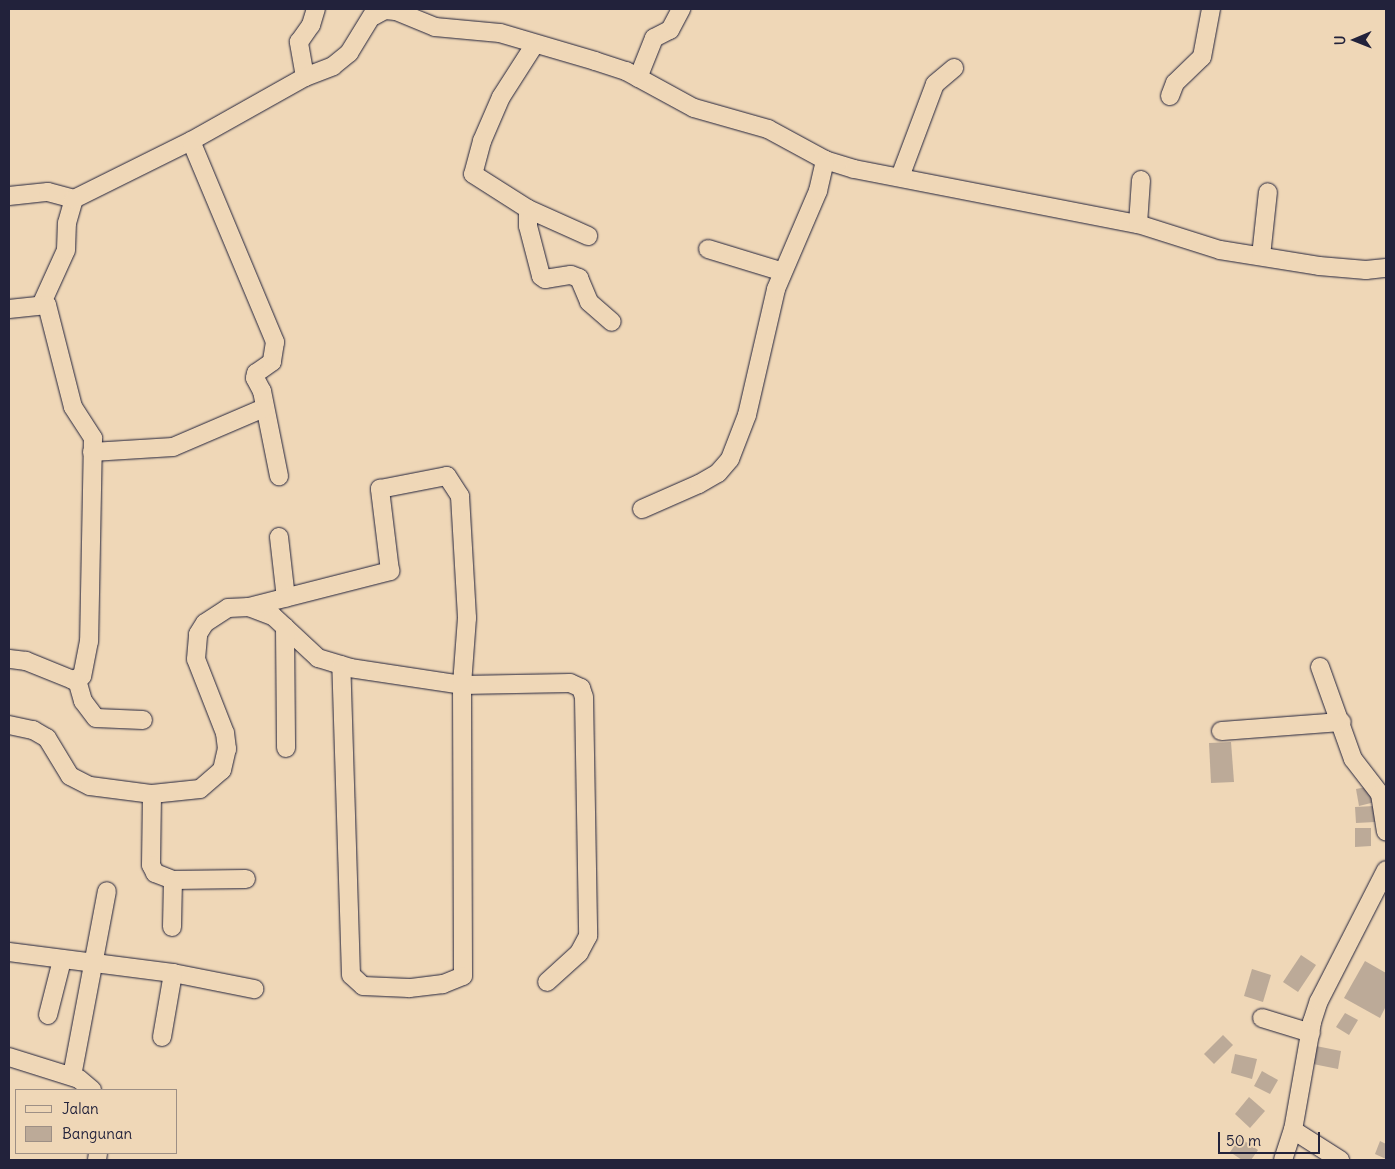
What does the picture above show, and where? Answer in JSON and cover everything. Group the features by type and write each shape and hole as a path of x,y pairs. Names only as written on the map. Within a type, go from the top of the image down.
{"street":[{"path":"305,77 299,42 311,25 316,9"},
{"path":"638,78 654,38 670,30 681,9"},
{"path":"1170,96 1175,83 1202,57 1211,9"},
{"path":"9,196 48,192 74,199 192,141 305,77 333,66 342,59 375,12 385,10 396,11 435,26 500,33 626,71 694,108 786,137 825,160 854,169 900,176 1138,224 1220,250 1319,266 1386,268"},
{"path":"535,44 501,97 482,141 473,174 528,210 588,236"},
{"path":"900,176 935,84 954,68"},
{"path":"192,141 275,342 272,362 256,373 279,476"},
{"path":"642,509 700,484 718,473 730,459 747,414 767,320 783,272 818,191 825,160"},
{"path":"1138,224 1141,180"},
{"path":"1261,256 1268,192"},
{"path":"42,303 66,250 67,223 74,199"},
{"path":"528,210 528,226 541,276 545,279 571,275 580,278 589,302 612,322"},
{"path":"708,249 783,272"},
{"path":"9,309 42,303"},
{"path":"42,303 52,314 73,407 90,431 92,452 89,641 82,676 77,680"},
{"path":"92,452 173,447 264,408"},
{"path":"9,725 33,730 47,738 70,776 81,782 108,790 152,794 200,789 222,770 227,749 225,733 199,672 195,646 205,623 215,614 228,608 249,607 390,571 380,489 447,476 454,481 460,496 467,618 462,685 463,976 443,984 409,988 363,986 355,982 350,966 341,665"},
{"path":"279,537 286,598"},
{"path":"249,607 273,616 318,658 341,665 462,685 570,683 581,688 584,697 588,936 579,953 547,982"},
{"path":"285,628 286,748"},
{"path":"9,659 26,661 77,680"},
{"path":"1320,667 1342,722 1356,766 1380,794 1386,832"},
{"path":"77,680 83,701 96,718 143,720"},
{"path":"1221,731 1342,722"},
{"path":"152,794 151,865 155,873 173,880 246,879"},
{"path":"1283,1160 1293,1130 1310,1033 1319,1001 1386,870"},
{"path":"172,928 173,880"},
{"path":"72,1076 107,891"},
{"path":"9,952 173,973 254,988"},
{"path":"48,1015 62,960"},
{"path":"162,1037 173,973"},
{"path":"1262,1018 1310,1033"},
{"path":"9,1057 72,1076 91,1089"},
{"path":"1293,1130 1340,1160"}],"building":[{"path":"1231,742 1234,782 1211,783 1209,743"},
{"path":"1371,786 1375,802 1359,806 1356,789"},
{"path":"1374,806 1375,822 1356,823 1355,807"},
{"path":"1355,828 1371,828 1371,846 1355,847"},
{"path":"1301,955 1316,965 1298,992 1283,982"},
{"path":"1365,961 1386,973 1386,1006 1380,1018 1344,998"},
{"path":"1252,969 1271,975 1263,1002 1244,996"},
{"path":"1345,1013 1358,1020 1349,1035 1336,1027"},
{"path":"1223,1035 1233,1045 1214,1064 1204,1054"},
{"path":"1311,1045 1341,1051 1338,1069 1308,1063"},
{"path":"1235,1054 1257,1059 1252,1079 1231,1073"},
{"path":"1262,1071 1278,1080 1270,1094 1254,1086"},
{"path":"1249,1097 1265,1111 1250,1128 1235,1114"},
{"path":"1240,1138 1258,1150 1251,1160 1242,1160 1230,1152"},
{"path":"1380,1141 1386,1144 1386,1159 1375,1154"}]}
